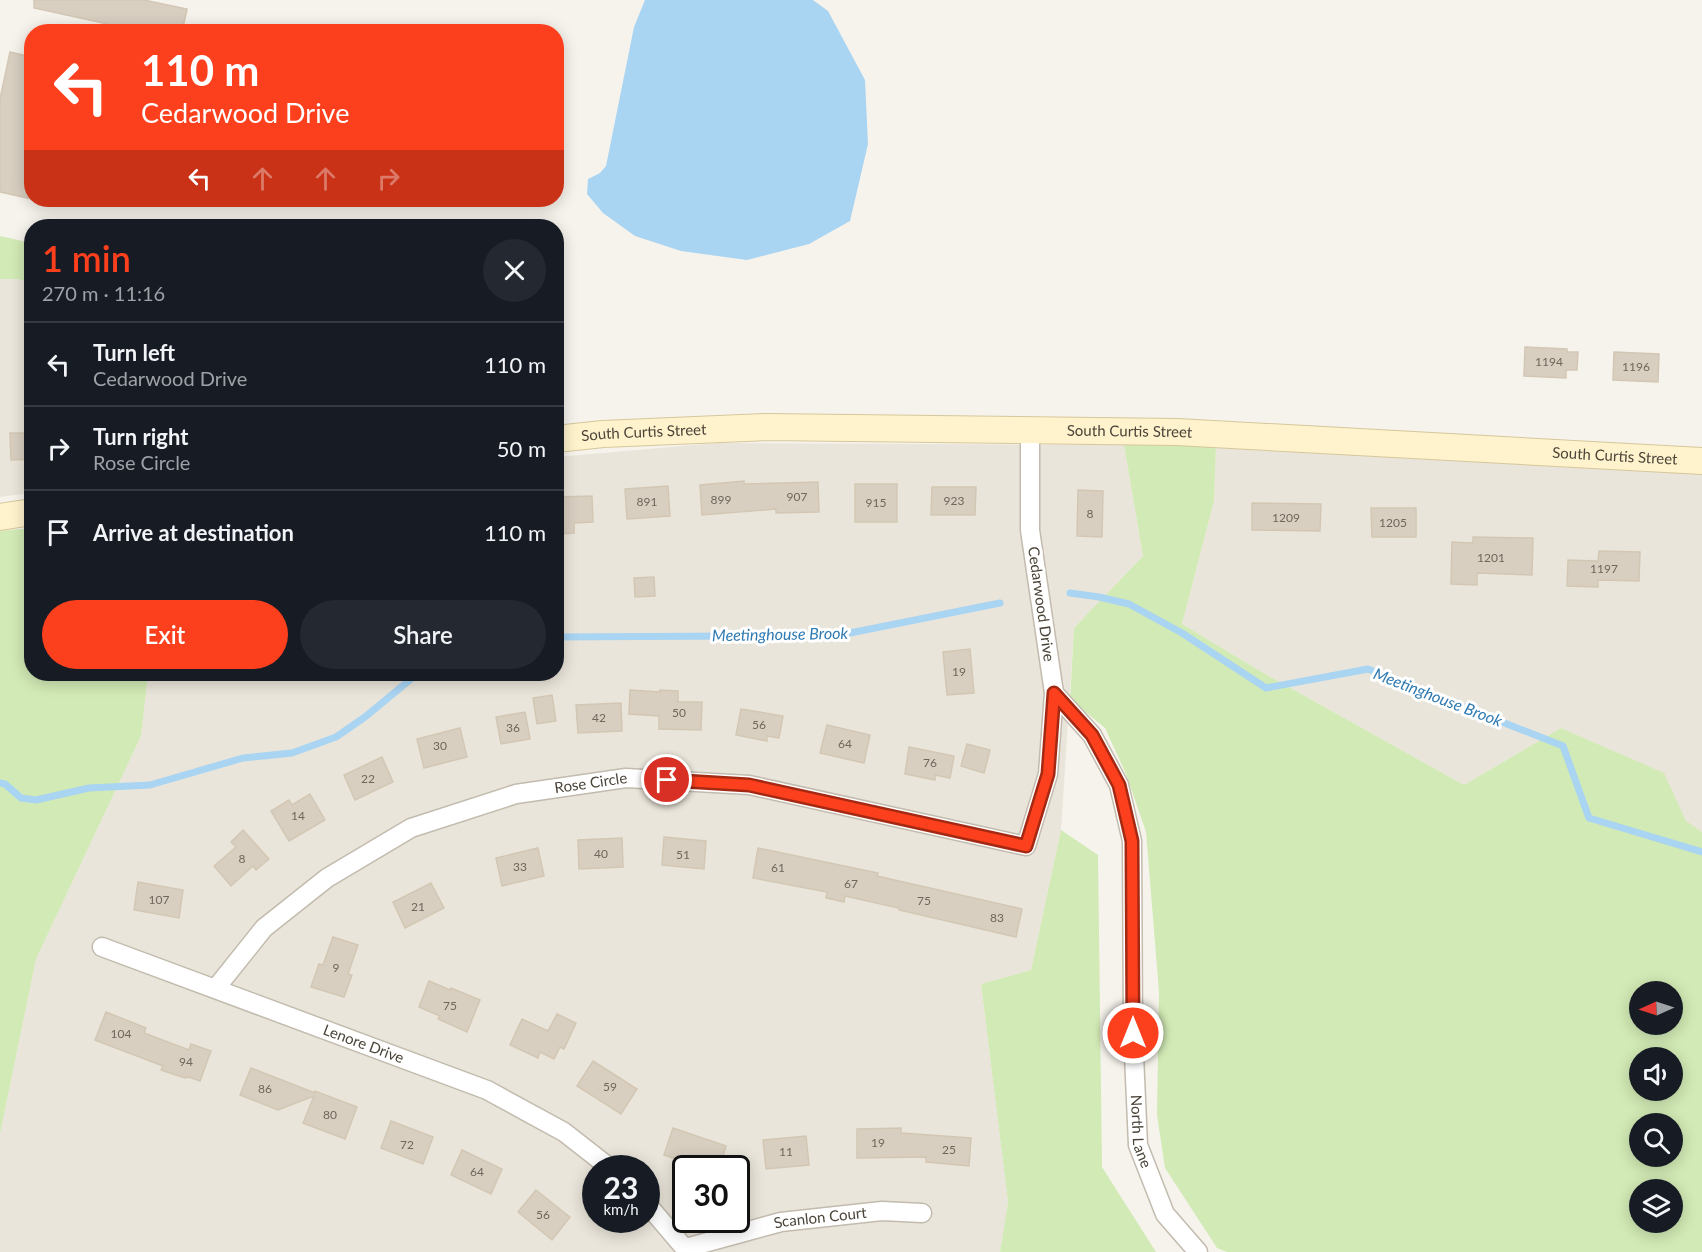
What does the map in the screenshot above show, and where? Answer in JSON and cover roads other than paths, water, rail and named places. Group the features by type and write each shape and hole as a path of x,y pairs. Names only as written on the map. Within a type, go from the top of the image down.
{"street":[{"name":"South Curtis Street","path":"564,438 603,434 767,427 1177,432 1702,460"},
{"name":"Cedarwood Drive","path":"1026,846 1048,774 1054,693 1030,530 1030,431"},
{"path":"0,517 24,513"},
{"name":"North Lane","path":"1054,693 1092,735 1119,785 1132,841 1133,1033 1138,1145 1165,1214 1198,1252"},
{"name":"Rose Circle","path":"216,988 264,928 327,878 411,828 516,794 626,778 749,785 1026,846"},
{"name":"Lenore Drive","path":"102,947 487,1090 564,1132 593,1155"},
{"name":"Scanlon Court","path":"687,1250 781,1222 882,1211 922,1213"},
{"path":"660,1219 687,1250"}],"water":[{"path":"645,0 813,0 828,11 865,80 868,144 850,221 809,244 747,260 681,251 635,236 603,213 587,194 588,179 600,173 606,166 634,27"}],"waterway":[{"name":"Meetinghouse Brook","path":"1070,593 1129,604 1182,633 1266,688 1368,669 1563,746 1589,818 1702,852"},
{"name":"Meetinghouse Brook","path":"564,637 845,634 1000,603"},
{"name":"Meetinghouse Brook","path":"0,783 5,784 21,798 36,800 89,788 150,785 243,758 292,753 336,737 365,717 409,681"}]}
